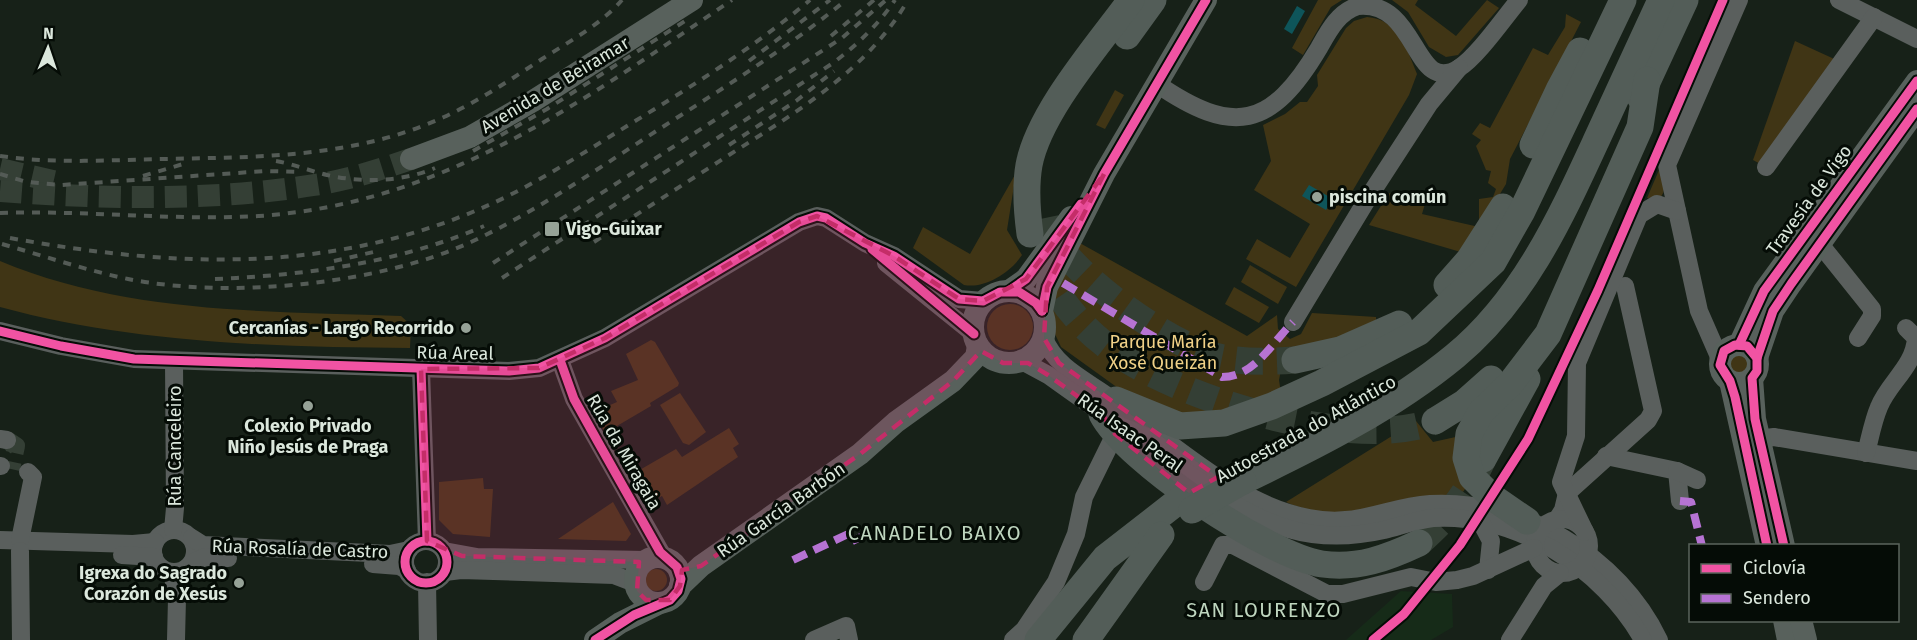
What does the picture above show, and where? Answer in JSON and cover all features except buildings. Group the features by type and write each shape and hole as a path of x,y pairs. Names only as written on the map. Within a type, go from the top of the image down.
{"highway":[{"path":"1037,226 1027,190 1044,147 1048,117 1131,0"},
{"path":"1044,147 1079,103 1153,0"},
{"path":"1295,360 1340,350 1391,328 1439,294 1469,260 1492,228 1559,90 1609,0"},
{"path":"1111,416 1180,426 1224,423 1272,406 1322,383 1419,332 1493,262 1522,211 1623,0"},
{"name":"Autoestrada do Atlántico","path":"1038,640 1105,558 1187,504 1401,377 1443,344 1479,308 1511,269 1544,213 1640,0"},
{"name":"Autoestrada do Atlántico","path":"1237,476 1305,451 1412,388 1456,355 1495,315 1526,276 1560,220 1660,0"},
{"path":"1435,421 1464,404 1497,374 1524,339 1548,299 1685,0"},
{"path":"1483,459 1548,334 1640,127 1647,80"},
{"path":"1539,530 1479,485 1468,468 1466,447 1472,426 1481,412 1510,384 1548,334"},
{"path":"1111,416 1150,464 1257,540 1293,556 1321,564 1348,566 1389,558 1419,543"},
{"name":"Autoestrada do Atlántico","path":"1060,640 1117,572 1161,535 1187,504"},
{"path":"1086,640 1161,535"}],"main road":[{"path":"1042,311 1047,287 1104,174 1206,0"},
{"name":"Avenida de Beiramar","path":"409,154 517,97 675,3"},
{"name":"Travesía de Vigo","path":"1739,345 1764,291 1917,81"},
{"name":"Travesía de Vigo","path":"1784,544 1755,419 1755,368 1773,311 1917,111"},
{"path":"1009,291 1026,279 1104,174"},
{"path":"1009,291 1029,296 1042,311 1046,325 1044,338 1038,350 1012,362 993,360 976,340 974,316 983,301 1000,292 1009,291"},
{"name":"Rúa García Barbón","path":"860,454 896,422 968,367 976,357 976,340"},
{"path":"1730,381 1739,383 1755,368 1750,348 1739,345 1728,349 1720,359 1721,371 1730,381 1767,544"},
{"name":"Rúa García Barbón","path":"667,568 689,569 701,566 860,454 922,420 984,373 1012,362"},
{"path":"596,640 620,623 670,600 667,568 636,572 633,606 620,623"},
{"path":"636,587 646,600 660,603"},
{"path":"1784,622 1788,640"},
{"path":"1801,622 1806,640"}],"street":[{"path":"1293,322 1354,221 1434,99 1519,0"},
{"path":"1720,359 1699,311 1667,165 1739,0"},
{"path":"1839,0 1917,39"},
{"path":"1156,84 1193,108 1214,116 1243,117 1264,111 1296,85 1341,15 1358,5 1370,3 1389,8 1404,20 1436,71 1434,99"},
{"path":"1766,167 1874,17"},
{"path":"1436,71 1460,68"},
{"path":"1510,640 1544,586 1560,573 1583,561 1589,547 1585,532 1561,482 1576,436 1577,363 1639,215 1657,204 1677,211"},
{"name":"Rúa Areal","path":"0,331 110,356 174,362 421,369 524,370 539,368 560,360 646,315 806,219 817,216 826,218 865,243 894,256 959,298 983,301"},
{"name":"Rúa Areal","path":"865,243 976,340"},
{"name":"Travesía de Vigo","path":"1820,244 1872,309 1872,316 1858,338"},
{"path":"1204,582 1223,545 1233,545 1327,594 1343,594 1411,577 1436,582 1457,580 1488,570 1563,510 1563,500 1567,493 1648,420 1653,411 1625,286"},
{"path":"1866,453 1879,408 1910,362 1915,349 1916,338 1906,328"},
{"name":"Rúa Isaac Peral","path":"1044,338 1048,349 1059,363 1111,416"},
{"name":"Rúa da Miragaia","path":"560,360 574,399 667,568"},
{"name":"Rúa Canceleiro","path":"173,530 175,514 174,362"},
{"name":"Rúa Isaac Peral","path":"1012,362 1048,375 1111,416 1231,502 1263,519 1292,530 1318,534 1354,535 1432,518 1454,518 1482,524 1539,530"},
{"path":"421,369 427,541"},
{"name":"Rúa Isaac Peral","path":"1111,416 1126,411 1237,489 1290,514 1320,520 1354,521 1412,507 1458,504 1568,540 1583,561"},
{"path":"1013,640 1024,630 1056,582 1076,534 1084,497 1111,416"},
{"path":"1759,439 1774,437 1917,461"},
{"path":"1606,456 1677,471 1696,480"},
{"path":"1677,471 1680,501"},
{"path":"21,640 20,546 33,477 28,472"},
{"path":"1539,530 1574,521 1585,532"},
{"path":"1482,524 1491,541 1488,570"},
{"path":"180,530 192,538 195,546 192,563 187,568 172,572 161,567 154,550 162,533 180,530"},
{"path":"1539,530 1540,562 1553,572 1560,573"},
{"name":"Rúa Rosalía de Castro","path":"192,538 203,545 230,547 390,554 409,550"},
{"path":"0,540 20,546"},
{"path":"444,551 447,564 445,572 436,580 427,582 416,580 407,570 409,550 414,545 427,541 434,542 444,551 477,557 667,568"},
{"path":"0,550 20,546 133,544 154,550"},
{"name":"Rúa Rosalía de Castro","path":"192,563 205,557 389,565 407,570"},
{"path":"1583,561 1623,610 1643,640"},
{"path":"1583,561 1634,600 1659,640"},
{"path":"445,572 461,570 614,575 636,587"},
{"path":"172,572 177,598 176,640"},
{"path":"427,582 428,640"},
{"path":"814,640 847,633"}],"highlighted area":[{"path":"1104,174 1047,287 1044,338 1059,363 1218,477 1189,493 1115,434 1102,414 1048,375 1028,363 1003,363 981,351 953,381 860,454 701,566 682,570 680,586 670,600 646,600 637,591 639,562 462,556 427,541 421,369 539,368 605,338 799,222 817,216 894,256 959,299 983,301 1026,279"}],"shaded area":[{"path":"1401,591 1452,594 1453,627 1431,640 1346,640"}],"green space":[{"path":"1318,0 1342,0 1331,7 1303,55 1292,48"},
{"path":"1392,0 1418,0 1415,5 1456,36 1487,0 1499,8 1458,55 1446,57 1429,47 1408,12"},
{"path":"1566,14 1581,22 1510,159 1506,184 1464,253 1369,225 1389,193 1425,204 1422,214 1479,227 1479,199 1493,197 1496,189 1488,183 1491,171 1486,170 1476,146 1481,140 1472,134 1480,123 1490,128 1533,48 1548,55 1565,27"},
{"path":"1367,17 1378,19 1394,29 1405,46 1417,74 1409,95 1296,287 1246,259 1257,239 1290,258 1310,224 1254,190 1271,161 1263,125 1285,114 1300,102 1307,102 1318,86 1317,75 1346,28 1354,21"},
{"path":"1795,41 1843,63 1766,167 1753,160"},
{"path":"1115,90 1124,95 1105,129 1096,125"},
{"path":"1659,170 1663,172 1663,192 1658,198 1647,198"},
{"path":"1016,173 1007,230 1022,255 1004,273 989,282 972,286 964,285 913,248 923,227 970,254"},
{"name":"Parque María Xosé Queizán","path":"1078,242 1247,336 1277,315 1278,329 1290,339 1301,334 1312,313 1376,317 1376,323 1345,338 1285,349 1279,380 1281,393 1243,410 1184,417 1136,401 1061,347 1055,334 1051,304"},
{"path":"0,261 48,278 97,291 147,300 248,310 401,316 411,325 410,348 203,341 152,336 50,319 0,307"},
{"path":"1250,265 1287,287 1278,304 1241,282"},
{"path":"1234,287 1269,307 1259,323 1225,304"},
{"path":"1010,304 1026,311 1033,327 1026,343 1010,350 994,343 987,327 994,311"},
{"path":"651,340 655,342 679,383 678,386 650,403 651,406 605,433 594,412 617,402 611,391 638,380 626,354"},
{"path":"1738,352 1746,356 1750,364 1746,372 1738,376 1730,372 1726,364 1730,356"},
{"path":"680,393 706,432 689,445 683,443 660,405"},
{"path":"1416,421 1433,442 1460,436 1467,486 1461,495 1417,500 1372,509 1328,512 1307,509 1286,502"},
{"path":"729,428 739,444 733,448 738,457 667,505 662,496 648,503 631,475 676,449 682,457"},
{"path":"483,478 484,489 493,489 490,537 453,534 439,520 439,482"},
{"path":"613,502 631,534 626,541 558,539"},
{"path":"656,569 664,572 667,580 664,588 656,591 648,588 645,580 648,572"}],"water":[{"path":"1297,6 1305,11 1292,34 1284,29"},
{"name":"piscina común","path":"1309,185 1333,199 1326,210 1302,196"}],"tunnel":[{"path":"0,191 117,197 237,194 327,183 411,159"},
{"path":"0,169 57,182"},
{"path":"1045,218 1053,237 1068,257 1089,278 1139,317 1165,333 1188,346 1218,357 1251,361 1295,360"},
{"path":"1039,261 1066,306 1083,325 1103,343 1133,363 1172,383 1263,415 1312,425 1358,430 1400,429 1435,421"},
{"path":"7,440 16,446 11,469"},
{"path":"1419,543 1456,505 1483,459"}],"railway":[{"path":"0,156 82,161 271,156 342,148 376,141 444,117 482,97 584,32 622,0"},
{"path":"0,213 259,216 326,207 390,191 451,169 509,141 622,74 732,0"},
{"path":"10,238 137,256 200,259 262,258 323,252 385,241 445,222 506,197 568,163 721,66 810,0"},
{"path":"749,61 830,0"},
{"path":"2,244 128,279 211,288 302,284 348,278 434,257 494,231 583,179 749,71 846,0"},
{"path":"831,36 874,0"},
{"path":"493,263 842,38 886,0"},
{"path":"502,278 833,63 867,34 895,0"},
{"path":"594,242 779,123 828,88 872,48 892,25 908,0"},
{"path":"473,151 547,109 685,21"},
{"path":"729,145 796,101 834,71"},
{"path":"276,161 340,178 368,180 409,176 435,168"},
{"path":"143,176 183,164"},
{"path":"0,174 27,182 61,185 266,171 299,172"},
{"path":"215,279 284,274 352,265 419,249 484,226"},
{"path":"334,261 378,251"}],"marked path":[{"path":"1063,283 1222,377 1244,371 1253,365 1293,322"},
{"path":"1680,501 1691,502 1702,544"},
{"path":"793,560 846,535 850,542 865,535"}],"cycle path":[{"path":"1042,311 1047,287 1104,174 1206,0"},
{"path":"1373,640 1404,614 1460,545 1528,439 1598,290 1723,0"},
{"path":"1739,345 1764,291 1917,81"},
{"path":"1757,358 1773,311 1917,109"},
{"path":"1009,291 1026,279 1081,204"},
{"path":"0,331 61,346 134,359 509,371 539,368 605,338 799,222 817,216 826,218 865,243 894,256 959,299 983,301 1000,292 1019,292 1036,303 1042,311"},
{"path":"872,249 974,334"},
{"path":"1767,544 1735,397 1730,381 1720,365 1724,351 1735,345 1747,346 1757,358 1757,371 1752,378 1755,419 1784,544"},
{"path":"560,360 574,399 660,552 677,567 681,579 678,591 670,600 634,615 595,640"},
{"path":"421,369 427,541"},
{"path":"426,541 441,547 447,562 441,577 426,583 411,577 405,562 411,547 426,541"}],"place":[{"name":"piscina común","path":"1317,197"},
{"name":"Vigo-Guixar","path":"552,229"},
{"name":"Cercanías - Largo Recorrido","path":"466,328"},
{"name":"Colexio Privado Niño Jesús de Praga","path":"308,406"},
{"name":"Igrexa do Sagrado Corazón de Xesús","path":"239,583"}],"district":[{"name":"CANADELO BAIXO","path":"935,533"},
{"name":"SAN LOURENZO","path":"1264,610"}]}
